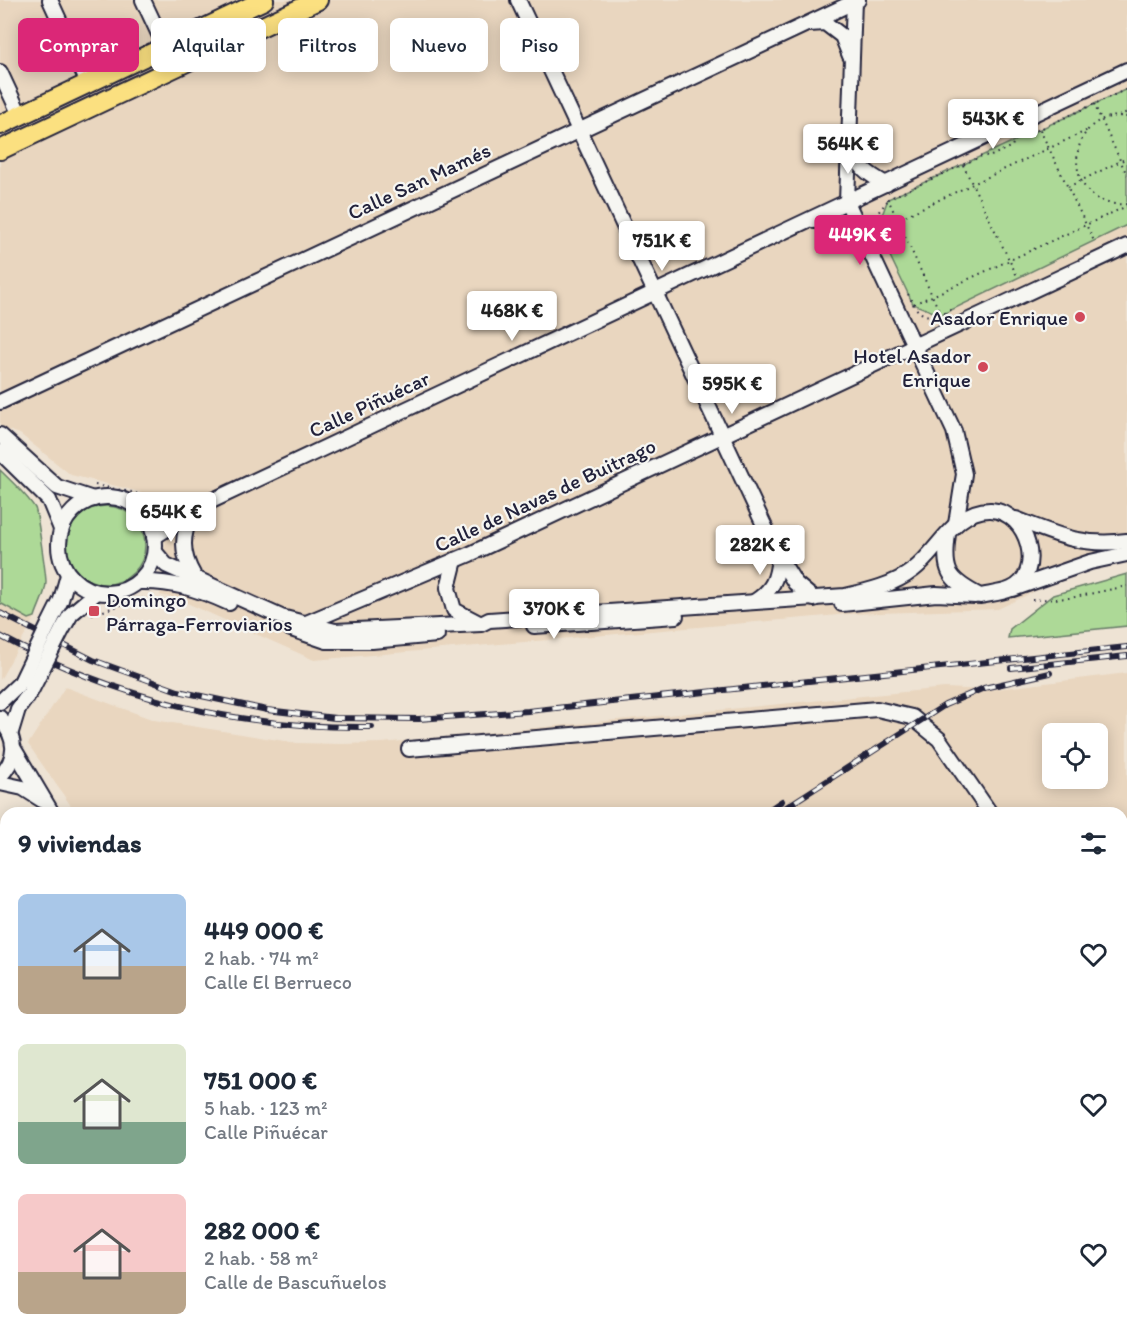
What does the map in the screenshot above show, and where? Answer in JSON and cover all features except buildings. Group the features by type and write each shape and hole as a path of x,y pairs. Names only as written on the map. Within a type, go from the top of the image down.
{"main road":[{"path":"214,18 234,6 264,0"},
{"path":"0,150 318,0"},
{"path":"0,125 151,54"}],"street":[{"path":"50,0 88,83"},
{"path":"143,0 151,18"},
{"path":"518,0 779,557 795,583 814,599"},
{"path":"855,1 847,202 956,442 964,474 944,560 956,584 980,596"},
{"name":"Calle San Mamés","path":"0,402 855,1"},
{"path":"804,25 825,23 842,36 852,60"},
{"name":"Calle Piñuécar","path":"155,544 192,511 1127,70"},
{"path":"0,72 20,116"},
{"path":"850,136 856,160 865,172 886,184"},
{"name":"Calle Piñuécar","path":"802,224 831,218 859,229"},
{"name":"Calle de Navas de Buitrago","path":"304,624 349,608 455,560 1127,246"},
{"path":"0,435 57,486 93,499 116,498 142,503 160,512 192,511 184,532 182,546 185,561 194,576"},
{"path":"0,452 49,500 61,529 59,553 68,575 76,583 96,593 119,592 139,582 162,581 193,587 278,624 326,641 372,641 936,594 980,596 1013,589 1090,562 1127,554"},
{"path":"61,529 73,510 93,499"},
{"path":"142,503 155,544 166,565 281,617 334,631 481,624 489,621 609,610 814,599 877,589 913,570 952,529 973,513 982,511 992,510 1070,540 1109,543 1127,541"},
{"path":"1011,517 1025,533 1031,553 1026,573 1013,589"},
{"path":"139,582 149,568 155,544"},
{"path":"753,603 766,594 776,580 779,557"},
{"path":"455,560 448,588 454,610 481,624"},
{"path":"49,807 14,749 11,732 49,624 61,600 68,575"},
{"path":"0,702 26,686 71,614 96,593"},
{"path":"409,749 877,709 912,717 939,740 986,807"},
{"path":"0,718 11,732"},
{"path":"0,776 7,769 14,749"},
{"path":"0,783 22,788 49,807"}],"path":[{"path":"882,238 877,229 877,214 888,200 984,155 989,158 1012,146 1014,141 1127,89"},
{"path":"1094,104 1127,175"},
{"path":"877,229 1088,130 1102,120 1127,112"},
{"path":"1119,116 1127,117"},
{"path":"1039,129 1094,241"},
{"path":"1088,130 1078,145 1076,163 1080,180 1089,192 1102,201 1127,205"},
{"path":"1068,187 1127,158"},
{"path":"963,165 1018,278"},
{"path":"888,200 941,315"},
{"path":"913,304 1127,205"},
{"path":"908,294 918,312 933,316 951,310"},
{"path":"90,484 109,486 142,503"},
{"path":"1032,600 1070,598 1127,586"},
{"path":"87,618 146,595"}],"shaded area":[{"path":"0,0 1127,0 1127,547 998,609 850,614 314,660 178,599 160,595 165,543 140,492 71,475 20,434 0,427"},
{"path":"0,556 40,600 35,617 0,680"},
{"path":"1127,673 1127,807 72,807 28,744 65,687 154,720 297,743 382,743 945,688 988,690"}],"green space":[{"path":"1127,89 1127,225 941,315 913,304 877,229 888,199"},
{"path":"0,470 19,488 36,512 46,586 35,617 29,619 0,603"},
{"path":"98,506 114,506 128,512 139,523 145,537 145,553 139,567 128,578 114,584 98,584 84,578 73,567 67,553 67,537 73,523 84,512"},
{"path":"1127,574 1127,626 1008,638 1010,629 1053,595"}],"railway":[{"path":"0,613 93,660 178,691 267,710 335,718 419,719 528,711 1127,647"},
{"path":"0,636 89,677 180,706 226,716 274,722 372,727"},
{"path":"1011,668 1127,656"},
{"path":"786,807 945,705 984,688 1050,673"},
{"path":"773,807 782,801"}],"place":[{"name":"Asador Enrique","path":"1080,317"},
{"name":"Hotel Asador Enrique","path":"983,367"},
{"name":"Domingo Párraga-Ferroviarios","path":"94,611"}]}
